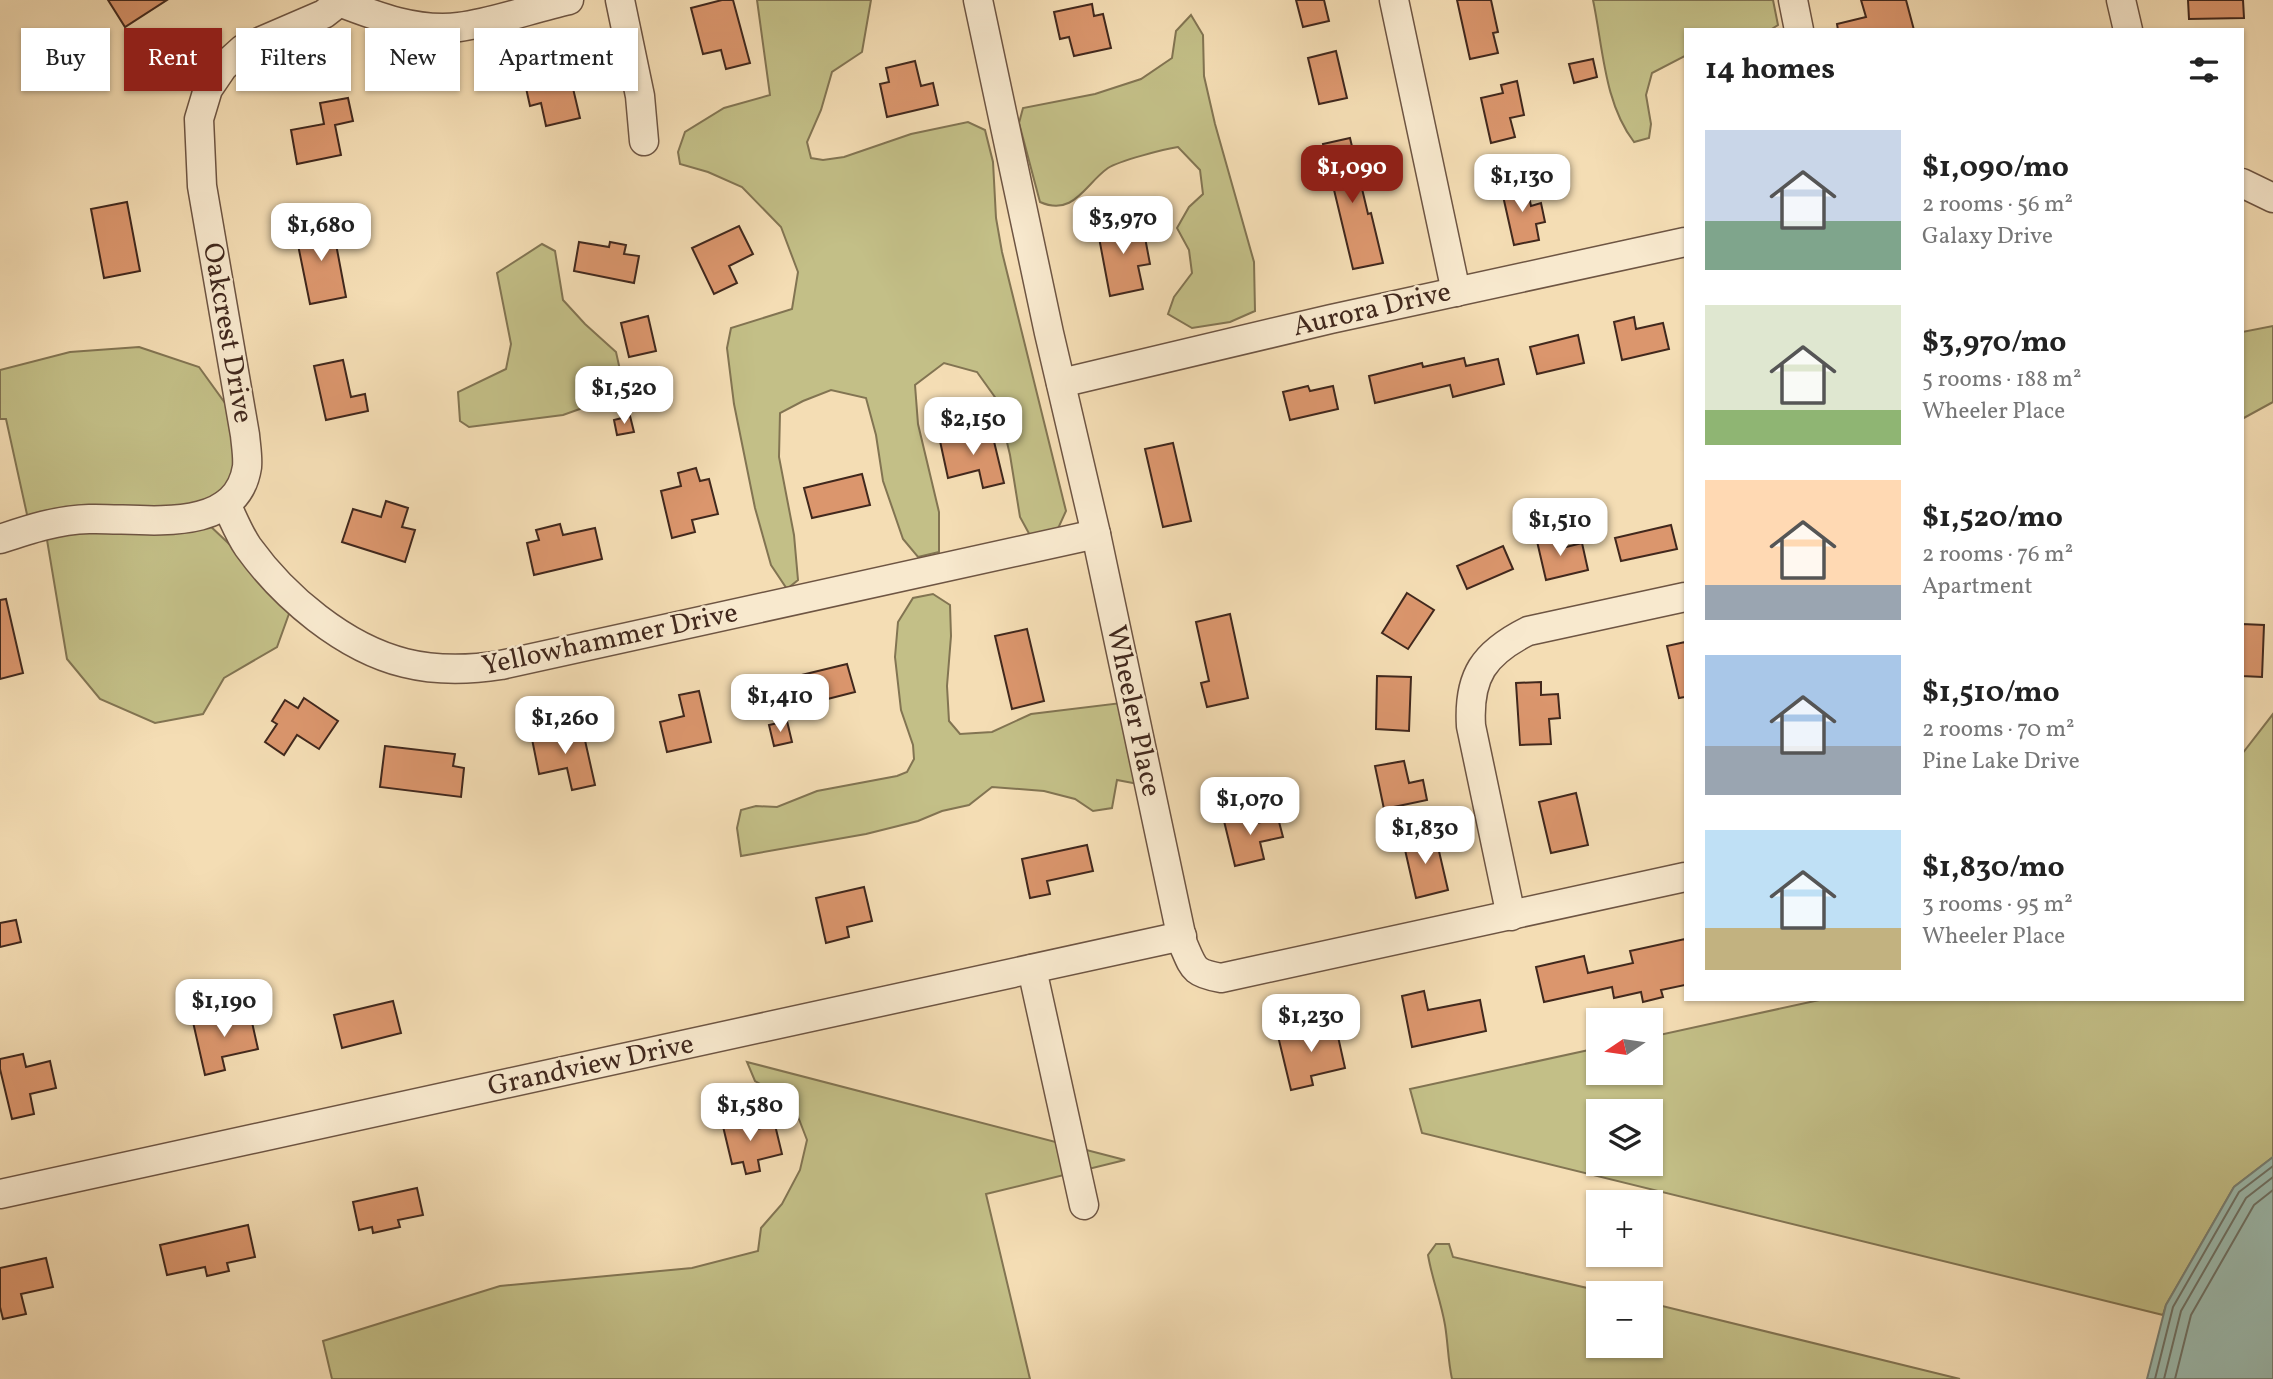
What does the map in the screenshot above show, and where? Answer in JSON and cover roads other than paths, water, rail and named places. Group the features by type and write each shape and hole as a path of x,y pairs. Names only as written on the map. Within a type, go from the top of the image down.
{"street":[{"path":"340,1 383,19 406,24 459,27 569,0"},
{"path":"620,0 640,96 644,141"},
{"name":"Wheeler Place","path":"978,0 1182,936 1192,965 1202,975 1221,978 1684,877"},
{"path":"1394,0 1456,292"},
{"path":"1793,0 1800,28"},
{"path":"2121,0 2128,28"},
{"name":"Oakcrest Drive","path":"226,504 244,480 246,435 202,186 199,118 208,89 222,67 243,49 324,14 340,1"},
{"path":"2244,184 2273,198"},
{"name":"Aurora Drive","path":"1060,383 1331,318 1684,242"},
{"path":"0,539 23,530 69,521 191,519 226,504"},
{"name":"Yellowhammer Drive","path":"226,504 247,545 266,569 314,616 340,635 403,662 454,669 501,665 1096,534"},
{"path":"1511,916 1471,726 1469,703 1478,674 1490,656 1506,642 1528,631 1684,597"},
{"name":"Grandview Drive","path":"0,1194 1182,936"},
{"path":"1032,969 1084,1205"}],"water":[{"path":"2273,1157 2273,1379 2147,1379 2166,1305 2234,1187"}]}
